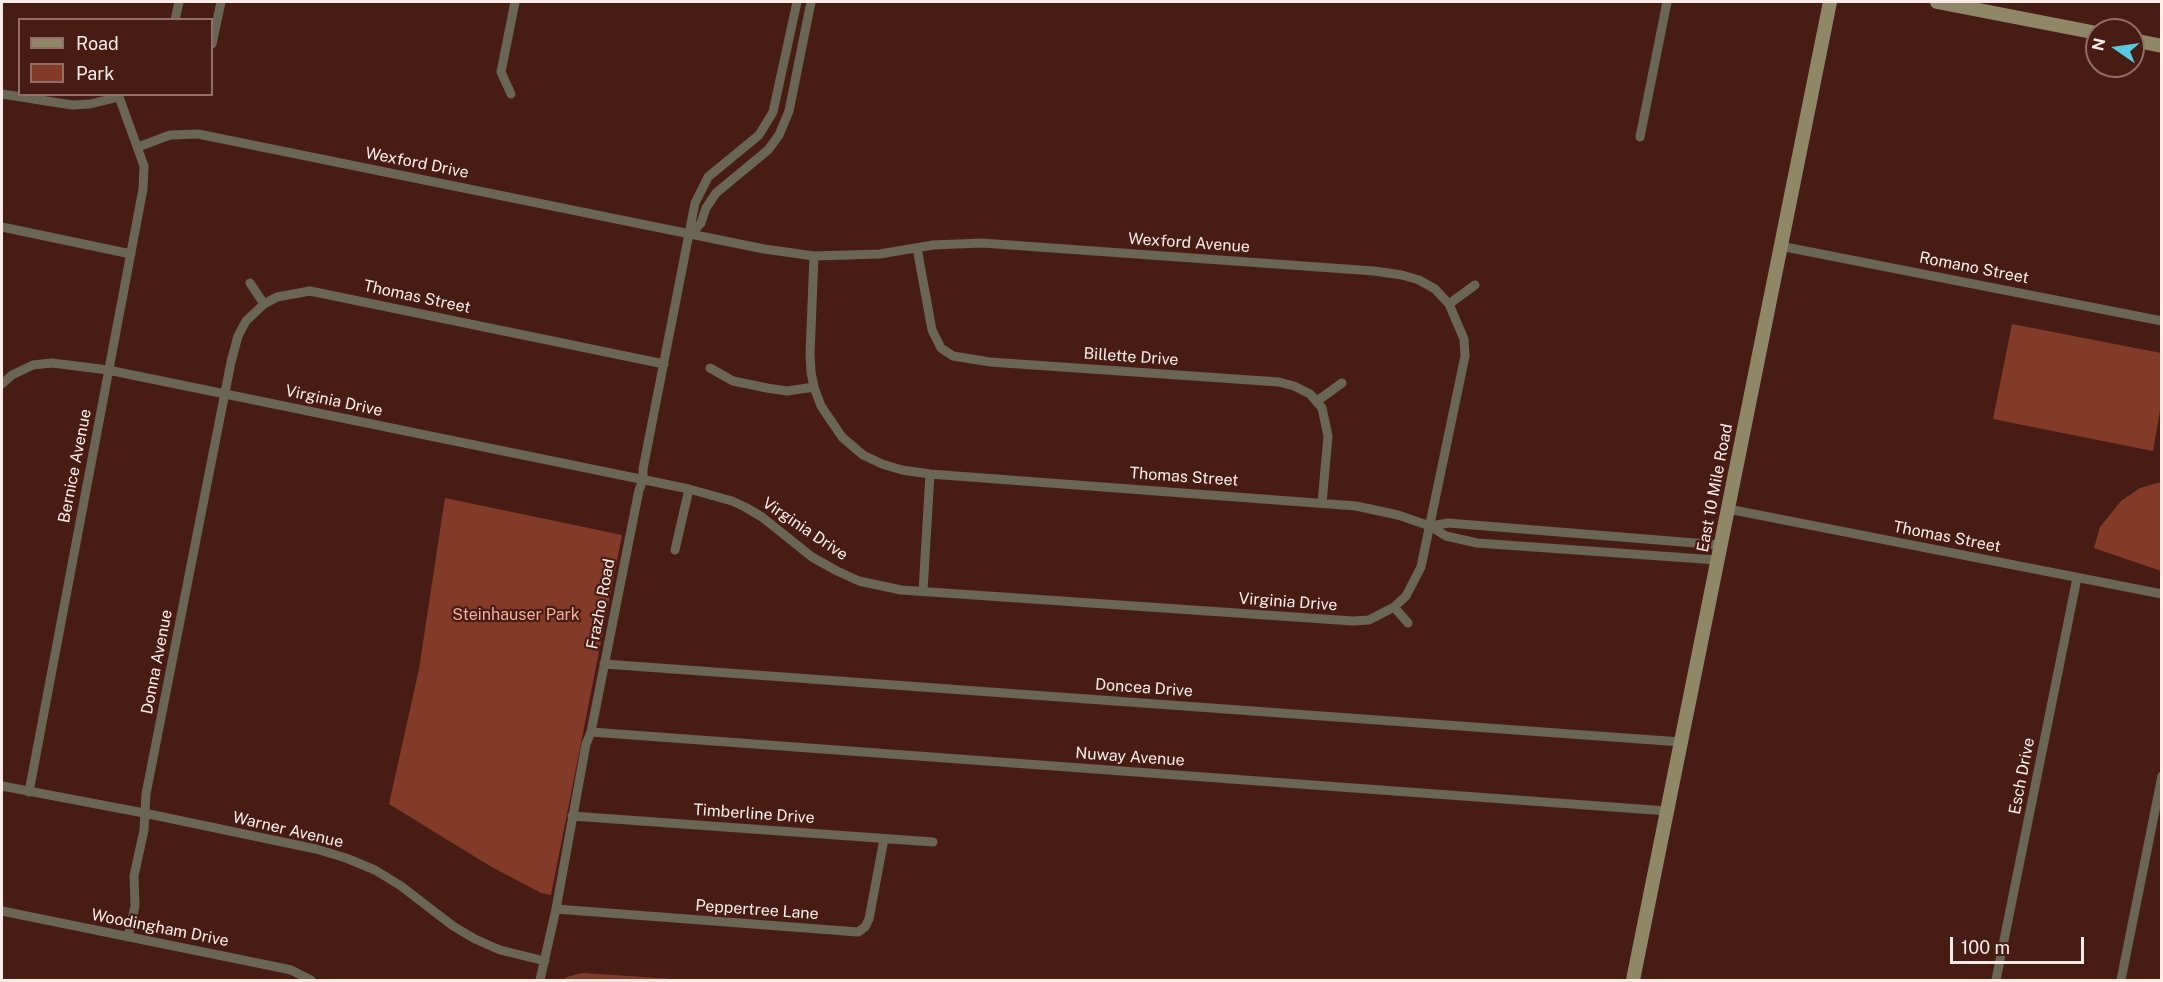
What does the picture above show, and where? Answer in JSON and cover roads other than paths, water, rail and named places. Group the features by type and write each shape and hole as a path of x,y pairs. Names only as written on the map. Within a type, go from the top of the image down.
{"main road":[{"name":"East 10 Mile Road","path":"1633,981 1830,2"},
{"path":"1937,2 2085,31"},
{"path":"2145,42 2162,45"}],"street":[{"path":"175,18 179,2"},
{"path":"213,40 221,2"},
{"path":"511,94 501,72 515,2"},
{"name":"Frazho Road","path":"540,981 556,909 572,816 643,480 643,469 696,203 703,185 725,162 759,135 773,112 797,2"},
{"name":"Frazho Road","path":"691,234 701,223 706,208 716,193 768,150 779,135 789,111 811,2"},
{"path":"1640,137 1667,2"},
{"path":"2,94 72,105 90,104 119,96"},
{"name":"Bernice Avenue","path":"29,792 145,176 138,147 119,96"},
{"name":"Wexford Drive","path":"138,147 170,135 198,134 691,234"},
{"path":"2,227 131,254"},
{"name":"Wexford Avenue","path":"691,234 764,249 814,256 880,254 933,244 982,243 1374,272 1419,280 1435,290 1449,304 1464,339 1465,356 1430,526"},
{"name":"Romano Street","path":"1780,246 2162,321"},
{"name":"Billette Drive","path":"917,248 932,330 941,348 953,356 990,362 1279,382 1305,391 1317,401"},
{"name":"Thomas Street","path":"814,256 810,354 814,387 830,421 851,446 882,464 930,474 1322,502 1381,511 1430,526 1448,523 1720,545"},
{"path":"250,283 264,304"},
{"path":"1449,304 1475,285"},
{"name":"Thomas Street","path":"224,393 237,336 246,321 264,304 277,297 310,291 664,364"},
{"name":"Virginia Drive","path":"2,384 12,375 33,365 52,363 108,370 689,489 745,507 762,517 812,556 859,580 901,590 1343,621 1369,620 1394,607 1406,596 1421,567 1430,526"},
{"path":"710,368 733,381 767,388 786,391 814,387"},
{"path":"1322,502 1328,436 1322,408 1317,401 1342,383"},
{"name":"Donna Avenue","path":"128,937 135,906 134,876 144,830 146,794 224,393"},
{"path":"923,591 930,474"},
{"path":"675,550 689,489"},
{"name":"Thomas Street","path":"1728,509 2162,594"},
{"path":"1430,526 1446,536 1477,543 1717,560"},
{"path":"1555,548 1557,532"},
{"path":"1606,535 1606,552"},
{"name":"Esch Drive","path":"1996,981 2077,578"},
{"path":"1394,607 1408,623"},
{"name":"Doncea Drive","path":"604,664 1681,742"},
{"name":"Nuway Avenue","path":"591,732 1667,812"},
{"path":"2121,981 2162,776"},
{"name":"Warner Avenue","path":"2,786 316,849 361,864 401,886 453,927 475,939 500,950 545,961"},
{"name":"Timberline Drive","path":"572,816 933,842"},
{"name":"Peppertree Lane","path":"556,909 858,932 865,927 869,919 884,839"},
{"name":"Woodingham Drive","path":"2,911 291,970 311,981"},
{"path":"288,981 291,970"}],"park label":[{"name":"Steinhauser Park","path":"516,615"}]}
